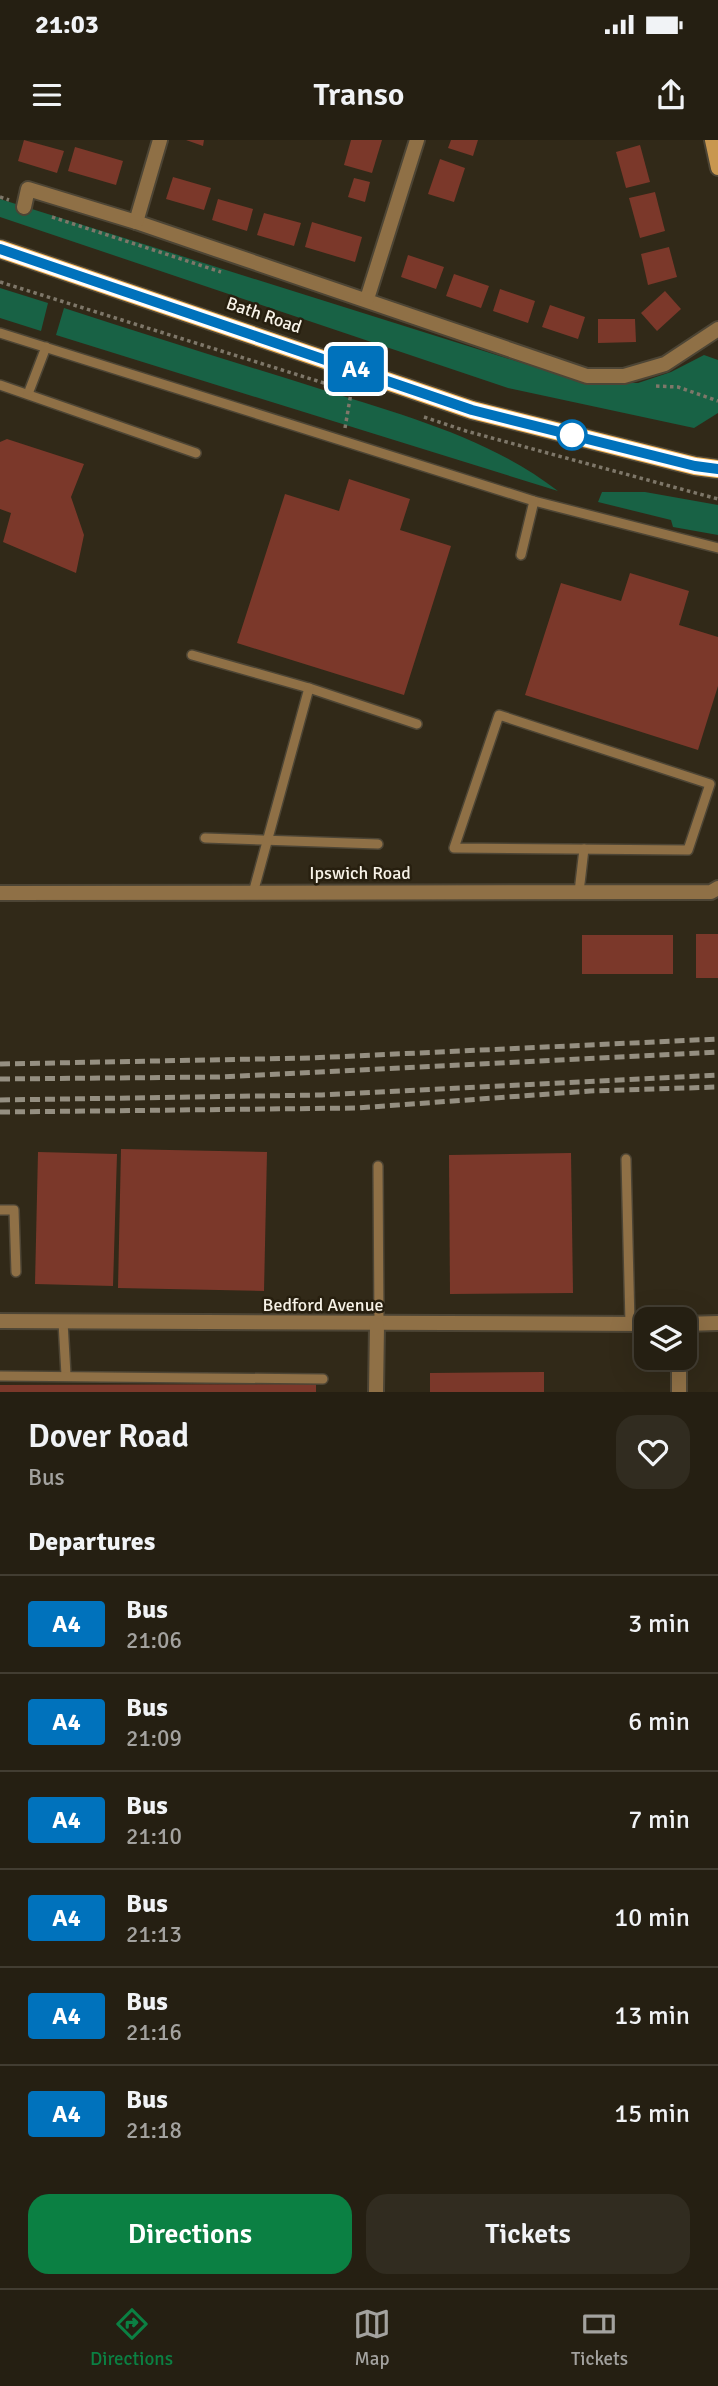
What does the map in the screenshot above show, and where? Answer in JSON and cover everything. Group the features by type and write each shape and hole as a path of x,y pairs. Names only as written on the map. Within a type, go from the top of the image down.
{"main road":[{"name":"Bath Road","path":"0,248 472,410 695,466 718,469"}],"street":[{"path":"136,222 160,140"},
{"path":"367,299 417,140"},
{"path":"712,140 718,168"},
{"path":"24,207 28,189 367,299 587,376 624,376 665,364 718,329"},
{"name":"Ipswich Road","path":"0,893 711,892 718,888"},
{"name":"Bedford Avenue","path":"0,1321 378,1325 634,1324"},
{"path":"697,1324 718,1324"},
{"path":"376,1392 378,1325"},
{"path":"679,1370 679,1392"}],"lane":[{"path":"0,332 534,501 718,548"},
{"path":"28,394 46,347"},
{"path":"0,384 196,453"},
{"path":"522,555 534,501"},
{"path":"192,655 309,688 418,724"},
{"path":"253,893 309,688"},
{"path":"499,715 710,784 688,850 584,849 454,848 499,715"},
{"path":"205,838 378,844"},
{"path":"579,892 584,849"},
{"path":"626,1159 629,1324"},
{"path":"378,1166 378,1325"},
{"path":"0,1210 14,1210 16,1272"},
{"path":"63,1322 66,1375"},
{"path":"0,1376 323,1379"}],"path":[{"path":"344,439 354,368"}],"green space":[{"path":"0,199 586,383 638,383 671,372 704,355 718,360 718,413 694,428 508,388 0,217"},
{"path":"0,288 48,303 41,331 0,318"},
{"path":"64,308 441,428 502,455 558,491 56,335"},
{"path":"602,492 645,492 718,505 718,535 673,527 671,520 598,502"}],"building":[{"path":"24,140 64,151 57,173 18,161"},
{"path":"186,140 204,140 203,146"},
{"path":"351,140 382,140 372,173 344,165"},
{"path":"451,140 478,140 473,156 448,148"},
{"path":"640,145 650,182 626,188 616,152"},
{"path":"75,147 123,161 116,185 68,171"},
{"path":"440,159 465,168 454,202 428,194"},
{"path":"173,177 211,188 204,210 166,199"},
{"path":"354,178 370,182 365,202 348,197"},
{"path":"655,192 665,231 640,238 629,198"},
{"path":"218,199 253,209 247,231 212,220"},
{"path":"264,213 301,223 294,246 257,235"},
{"path":"312,222 362,237 355,262 305,247"},
{"path":"669,247 677,277 648,285 641,254"},
{"path":"408,255 444,267 436,289 401,277"},
{"path":"454,274 489,286 481,308 446,296"},
{"path":"500,289 535,301 528,323 493,311"},
{"path":"665,291 681,309 657,331 641,313"},
{"path":"550,305 585,317 578,339 542,327"},
{"path":"598,319 635,319 636,342 598,343"},
{"path":"7,439 84,464 71,497 84,535 76,573 3,542 11,513 0,509 0,442"},
{"path":"349,479 410,499 400,530 451,546 404,695 237,643 285,494 339,511"},
{"path":"630,573 689,591 679,625 718,637 718,686 698,750 525,695 561,583 621,601"},
{"path":"696,934 718,934 718,978 696,978"},
{"path":"582,935 673,935 673,974 582,974"},
{"path":"121,1149 267,1152 264,1291 118,1288"},
{"path":"38,1152 117,1154 113,1286 35,1284"},
{"path":"571,1153 573,1293 450,1294 449,1155"},
{"path":"544,1372 544,1392 430,1392 430,1373"},
{"path":"316,1384 316,1392 0,1392 0,1385"}],"railway":[{"path":"0,1064 311,1058 718,1039"},
{"path":"0,1079 219,1077 718,1052"},
{"path":"0,1100 322,1095 718,1075"},
{"path":"0,1112 357,1108 590,1091 718,1087"}],"bus line":[{"name":"A4","path":"0,249 472,410 695,466 718,469"}]}
